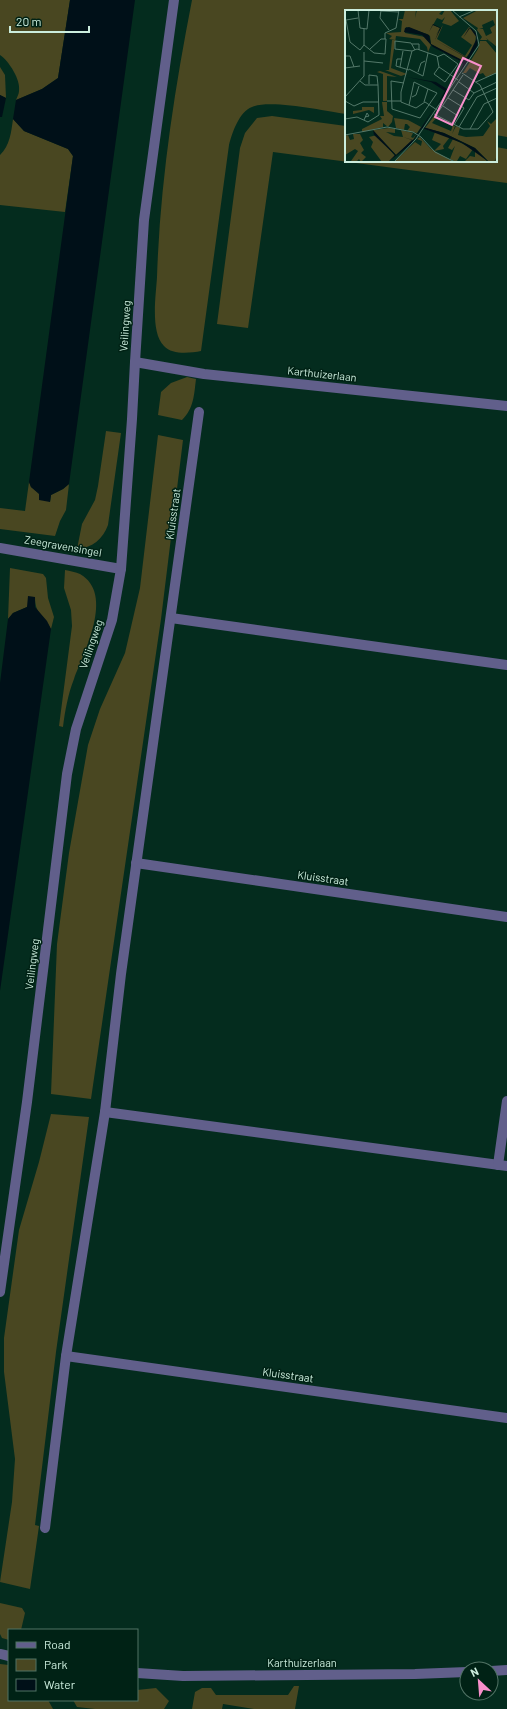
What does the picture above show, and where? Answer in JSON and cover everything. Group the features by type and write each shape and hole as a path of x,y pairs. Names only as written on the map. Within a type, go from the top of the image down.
{"street":[{"name":"Veilingweg","path":"0,1292 27,1102 67,774 76,728 112,620 121,569 144,220 174,0"},
{"name":"Karthuizerlaan","path":"135,362 204,374 507,406"},
{"name":"Kluisstraat","path":"45,1528 66,1356 105,1112 121,974 199,412"},
{"name":"Zeegravensingel","path":"0,548 121,569"},
{"path":"171,618 507,665"},
{"name":"Kluisstraat","path":"136,863 507,917"},
{"path":"105,1112 503,1166 507,1101"},
{"name":"Kluisstraat","path":"66,1356 507,1418"},
{"name":"Karthuizerlaan","path":"138,1673 183,1676 459,1672"}],"green space":[{"path":"0,0 70,0 58,78 42,89 16,100 19,87 16,76 10,66 0,55"},
{"path":"192,0 507,0 507,137 497,135 497,10 345,10 345,114 312,108 271,104 252,107 243,113 237,123 229,145 201,351 181,353 167,349 164,346 160,340 155,323 161,207 179,69"},
{"path":"0,67 5,75 6,98 0,95"},
{"path":"272,116 345,126 345,162 273,152 248,328 217,324 240,148 245,133 257,118"},
{"path":"13,119 24,131 68,149 73,156 65,212 0,205 0,155 8,143"},
{"path":"497,147 507,149 507,183 348,162 497,162"},
{"path":"187,377 196,379 193,401 186,415 182,420 158,415 161,392 171,383"},
{"path":"106,431 121,433 108,525 103,535 96,542 87,547 77,549 82,524 95,500"},
{"path":"158,435 183,440 161,619 91,1099 51,1094 57,944 69,853 88,745 100,709 125,653 140,588"},
{"path":"29,482 31,487 50,502 51,495 69,484 66,510 60,521 55,536 0,529 0,508 25,511"},
{"path":"10,568 43,574 46,578 48,598 54,617 51,629 38,611 35,603 35,597 27,607 13,613 8,619"},
{"path":"65,570 80,574 90,583 95,595 96,609 90,639 70,691 63,727 59,726 72,626 71,610 64,588"},
{"path":"51,1114 89,1117 56,1352 35,1525 39,1526 30,1589 0,1582 12,1502 15,1459 4,1372 4,1338 19,1230"},
{"path":"0,1603 22,1608 25,1613 21,1629 8,1629 8,1640 2,1638 0,1634"},
{"path":"0,1664 8,1665 8,1701 49,1701 53,1709 0,1709"},
{"path":"294,1686 299,1686 295,1709 254,1709 223,1704 222,1709 192,1709 195,1692 202,1688 211,1688 216,1695 288,1695"},
{"path":"156,1688 169,1701 164,1709 95,1709 77,1707 74,1701 138,1701 138,1690"}],"water":[{"path":"70,0 135,0 69,484 51,495 50,502 39,500 39,494 31,487 29,482 73,156 68,149 24,131 13,119 16,100 42,89 58,78"},
{"path":"0,95 6,98 2,117 0,117"},
{"path":"28,596 35,597 35,607 47,621 51,629 0,991 0,683 8,619 13,613 27,607"}]}
